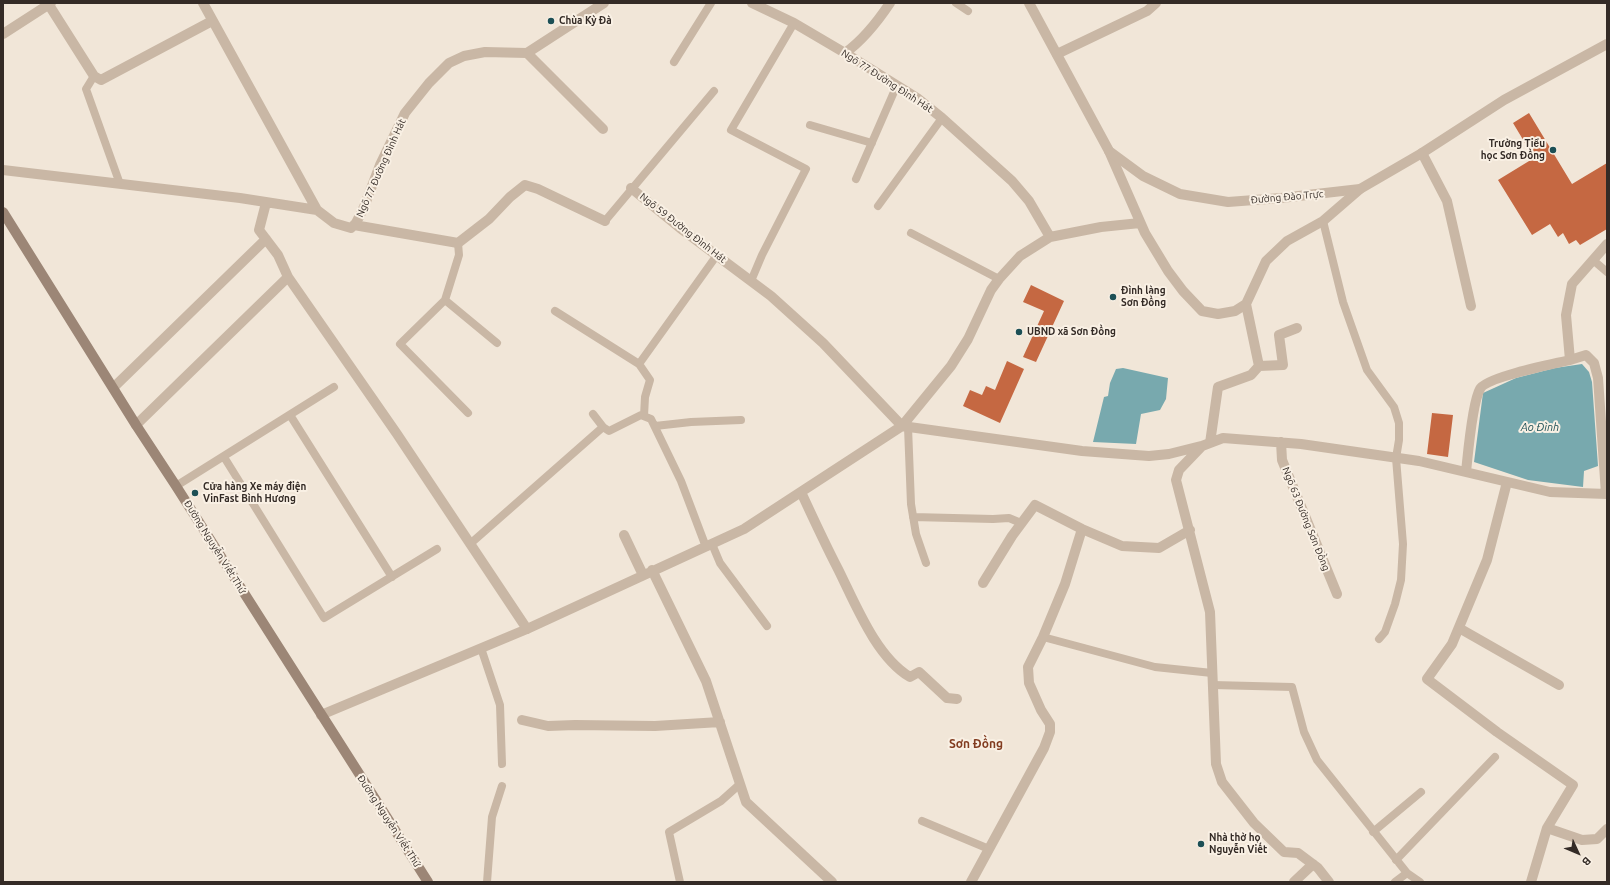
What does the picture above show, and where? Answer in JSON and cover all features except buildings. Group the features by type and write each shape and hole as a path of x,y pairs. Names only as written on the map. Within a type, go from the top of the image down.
{"main road":[{"name":"Đường Nguyễn Viết Thứ","path":"3,212 136,425 428,882"}],"street":[{"path":"203,3 317,210 334,223 351,228 354,225 458,244"},
{"path":"603,129 527,53 604,3"},
{"name":"Ngõ 77 Đường Đình Hát","path":"752,3 794,23 845,53 897,85 942,118 1012,181 1029,201 1050,237"},
{"path":"845,53 881,16 890,3"},
{"name":"Đường Đào Trực","path":"1029,3 1109,151 1143,176 1180,194 1228,202 1281,198 1360,189 1422,153 1504,100 1607,44"},
{"path":"1057,54 1146,11 1156,3"},
{"path":"3,34 50,4 94,76 99,80 104,79 212,21"},
{"name":"Ngõ 77 Đường Đình Hát","path":"354,225 364,207 380,165 405,113 429,83 449,63 464,56 485,52 527,53"},
{"path":"1109,151 1145,233 1178,285 1202,310 1218,314 1235,312 1246,304 1266,261 1287,241 1323,221 1360,189"},
{"path":"1422,153 1447,201 1471,306"},
{"path":"3,170 266,202 317,210"},
{"name":"Ngõ 59 Đường Đình Hát","path":"458,244 489,219 510,197 525,185 538,189 605,221"},
{"name":"Ngõ 59 Đường Đình Hát","path":"631,188 680,228 771,296 823,343 905,426"},
{"path":"266,202 259,230 278,255 288,277 397,434 527,629"},
{"path":"321,715 527,629 744,529 905,426 968,340 991,290 1020,256 1050,237 1101,227 1140,223"},
{"path":"114,388 266,239"},
{"path":"1570,360 1566,315 1572,284 1607,244"},
{"path":"136,425 288,277"},
{"path":"1246,304 1258,366 1251,375 1218,387 1206,444 1179,470 1176,480 1210,612 1216,764 1222,782 1254,823 1284,852 1298,854 1313,864 1329,882"},
{"path":"1258,366 1283,365 1279,335 1297,328"},
{"path":"905,426 1082,451 1149,456 1169,454 1223,438 1280,442 1419,461 1550,492 1606,494 1598,378 1594,363 1586,356 1501,378 1488,382 1480,388 1474,416 1466,472"},
{"name":"Ngõ 63 Đường Sơn Đồng","path":"1280,442 1282,460 1336,594"},
{"path":"1508,482 1487,560 1452,644 1427,679 1497,732 1573,785 1547,828 1531,882"},
{"path":"801,492 857,609 880,646 904,673 910,677 919,672 947,698 956,699"},
{"path":"983,583 1021,523 1035,504 1122,546 1159,548 1190,530"},
{"path":"971,882 1044,748 1050,732 1050,724 1041,710 1029,683 1028,667 1043,637 1065,584 1082,528"},
{"path":"624,535 648,573 706,681 746,802 832,882"},
{"path":"1459,628 1559,685"},
{"path":"522,720 548,726 655,726 720,722"},
{"path":"1547,828 1582,840 1597,839 1607,829"},
{"path":"1294,882 1313,864"}],"lane":[{"path":"674,62 711,3"},
{"path":"956,3 968,11"},
{"path":"751,281 762,255 806,169 731,130 794,23"},
{"path":"94,76 86,89 120,184"},
{"path":"856,180 897,85"},
{"path":"631,188 714,91"},
{"path":"878,206 942,118"},
{"path":"810,125 872,143"},
{"name":"Ngõ 59 Đường Đình Hát","path":"605,221 631,188"},
{"path":"1323,221 1343,302 1366,370 1394,407 1399,423 1399,440 1396,458 1403,544 1400,580 1395,604 1385,632 1380,639"},
{"path":"911,233 999,279"},
{"path":"458,244 459,256 445,300 400,344 468,413"},
{"path":"638,364 717,255"},
{"path":"1593,260 1607,272"},
{"path":"445,300 496,343"},
{"path":"555,311 638,364 650,380 645,398 644,416"},
{"path":"176,486 334,387"},
{"path":"593,414 609,431 627,420 640,415 651,419 681,481 709,545 720,563 767,626"},
{"path":"290,415 392,577"},
{"path":"655,426 691,422 741,420"},
{"path":"905,426 911,504 916,534 926,563"},
{"path":"470,544 604,427"},
{"path":"224,457 324,618 437,549"},
{"path":"913,517 1009,518 1021,523"},
{"path":"1043,637 1155,667 1212,673"},
{"path":"481,648 500,705 502,764"},
{"path":"1212,685 1292,687 1304,732 1317,760 1396,860 1407,873 1420,882"},
{"path":"1396,860 1495,758"},
{"path":"680,882 669,832 721,801 740,784"},
{"path":"487,882 492,817 502,786"},
{"path":"1373,832 1421,792"},
{"path":"922,821 989,849"},
{"path":"1395,882 1407,873"}],"water":[{"name":"Ao Đình","path":"1582,364 1589,372 1592,382 1598,466 1584,471 1583,487 1528,480 1474,462 1483,393 1516,378 1555,368"},
{"path":"1123,368 1168,378 1166,399 1160,410 1141,414 1136,444 1093,442 1104,397 1108,396 1110,383 1116,369"}],"place":[{"name":"Chùa Kỳ Đà","path":"551,21"},
{"name":"Trường Tiểu học Sơn Đồng","path":"1553,150"},
{"name":"Đình làng Sơn Đồng","path":"1113,297"},
{"name":"UBND xã Sơn Đồng","path":"1019,332"},
{"name":"Cửa hàng Xe máy điện VinFast Bình Hương","path":"195,493"},
{"name":"Nhà thờ họ Nguyễn Viết","path":"1201,844"}],"district":[{"name":"Sơn Đồng","path":"976,744"}]}
